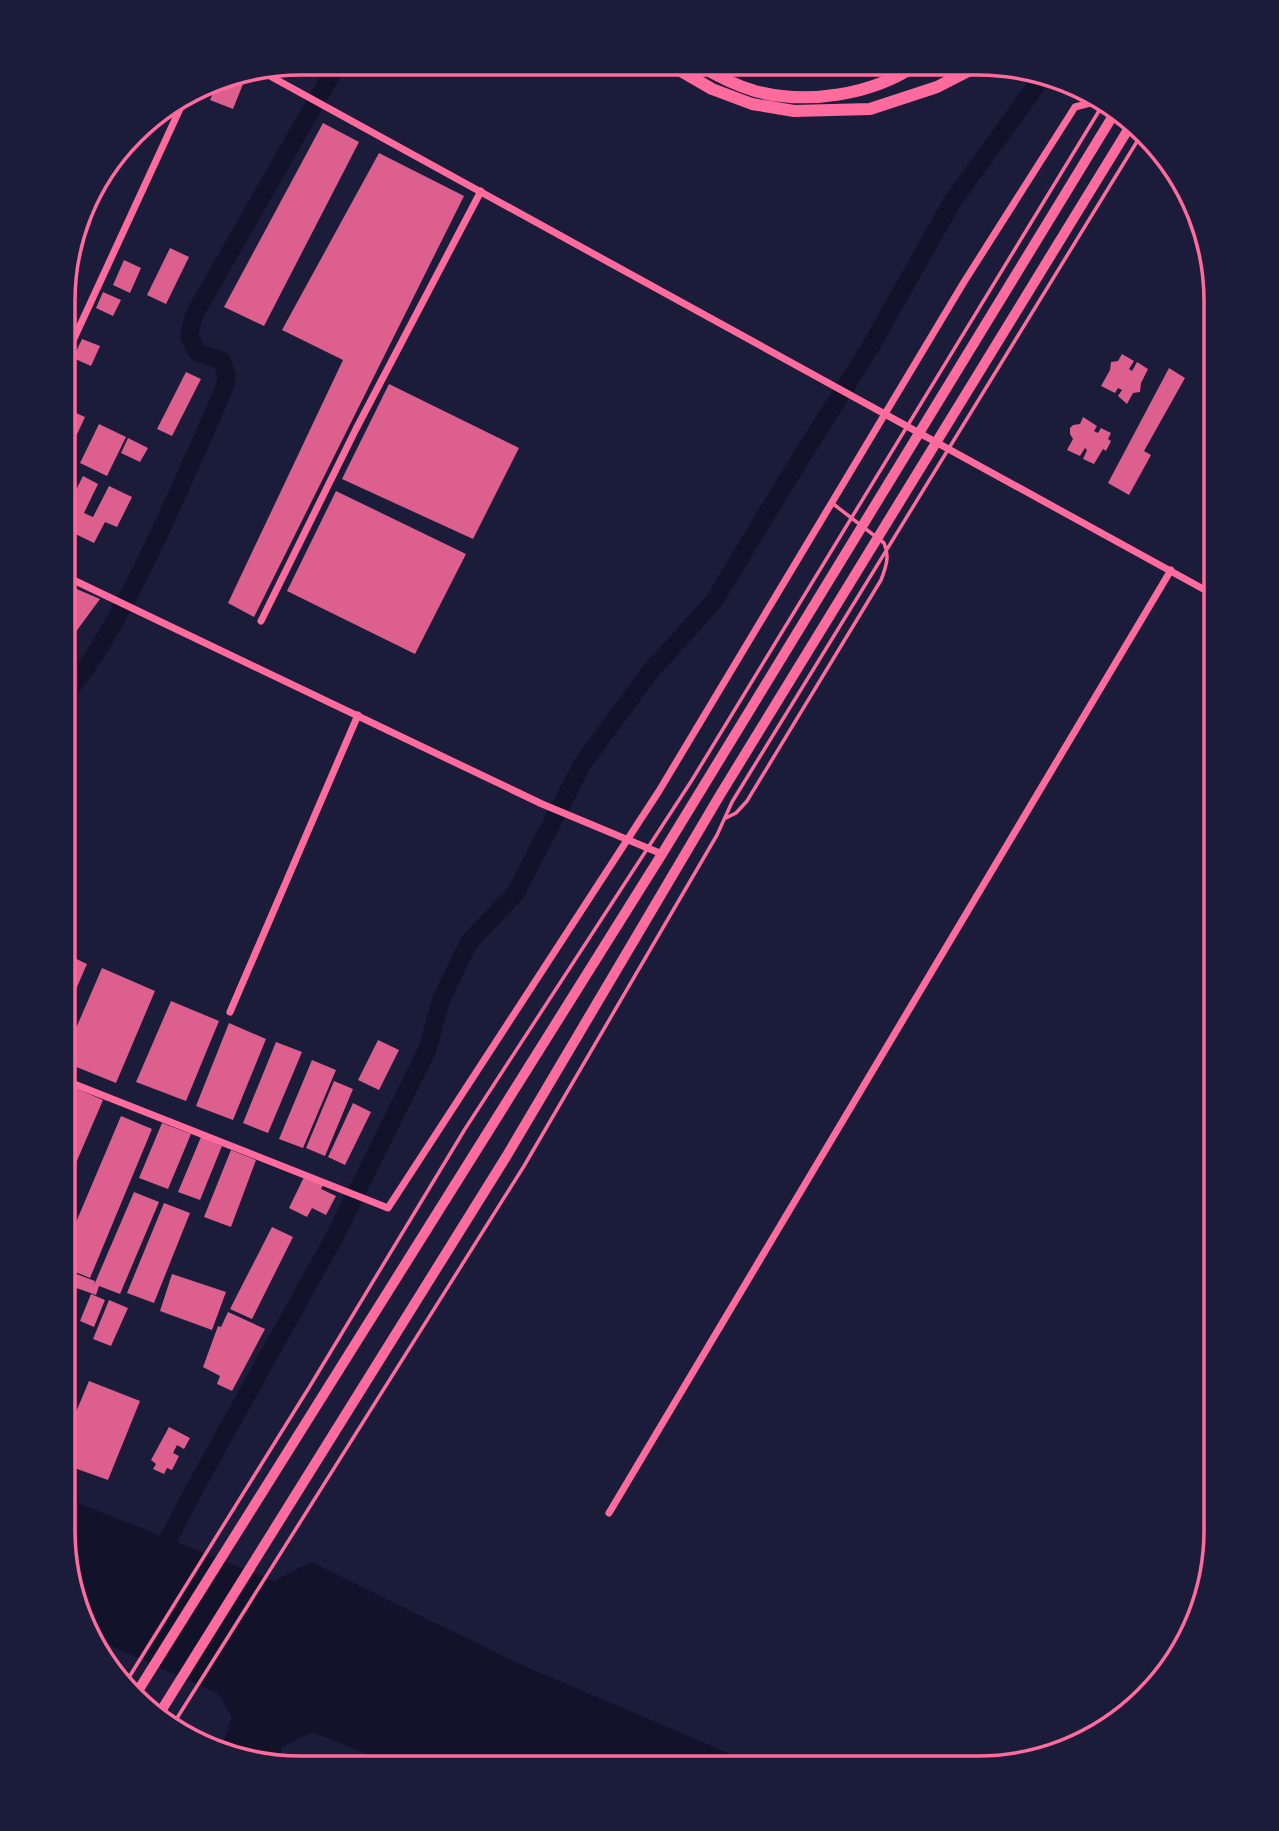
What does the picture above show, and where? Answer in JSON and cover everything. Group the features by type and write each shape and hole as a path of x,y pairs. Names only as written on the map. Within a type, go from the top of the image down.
{"highway":[{"path":"689,75 722,93 752,104 794,111 870,109 937,88 961,75"},
{"path":"716,75 756,91 796,96 836,96 874,86 896,75"}],"main road":[{"path":"140,1688 662,854 1111,119"},
{"path":"163,1708 506,1157 720,795 1127,131"}],"street":[{"path":"272,77 1204,589"},
{"path":"75,1084 388,1208 628,838 964,282 1075,107 1087,104"},
{"path":"75,336 179,111"},
{"path":"261,621 356,429 481,191"},
{"path":"609,1513 1171,570"},
{"path":"75,580 542,804 662,854"},
{"path":"230,1012 358,715"}],"lane":[{"path":"130,1676 317,1375 465,1129 650,848 1099,111"},
{"path":"177,1718 524,1166 732,802 1137,141"},
{"path":"724,818 736,813 747,801 881,580 886,566 888,552 884,543 832,503"}],"shaded area":[{"path":"75,1502 274,1581 311,1562 517,1663 735,1756 372,1756 312,1732 282,1747 281,1755 271,1754 223,1742 232,1717 219,1694 107,1644 92,1616 83,1588 77,1560"}],"building":[{"path":"243,83 233,109 210,100 213,93"},
{"path":"323,123 359,142 264,326 224,307"},
{"path":"379,153 464,196 254,617 228,603 343,360 282,330"},
{"path":"170,248 189,257 166,304 147,295"},
{"path":"124,260 141,268 130,293 113,285"},
{"path":"103,292 121,300 113,316 96,308"},
{"path":"82,339 100,346 91,366 75,359"},
{"path":"1122,354 1134,361 1129,369 1132,371 1137,362 1148,369 1140,392 1133,393 1127,404 1118,396 1122,390 1118,388 1115,393 1101,386 1110,370 1111,362 1118,361"},
{"path":"1169,368 1185,378 1144,451 1151,455 1129,495 1108,483"},
{"path":"186,372 201,379 172,436 157,429"},
{"path":"389,384 519,448 473,539 342,479"},
{"path":"75,412 85,417 75,438"},
{"path":"1083,417 1097,426 1094,431 1098,433 1101,428 1111,433 1108,439 1111,441 1106,451 1103,449 1094,464 1083,459 1087,450 1085,448 1080,456 1067,450 1073,439 1070,428 1080,424"},
{"path":"99,424 126,437 107,476 80,463"},
{"path":"128,438 148,448 140,462 121,453"},
{"path":"83,476 98,484 84,513 93,517 109,486 132,497 117,527 105,522 94,543 75,534 75,492"},
{"path":"336,491 466,554 415,654 287,591"},
{"path":"75,588 100,599 75,633"},
{"path":"75,958 87,964 75,992"},
{"path":"102,968 155,991 116,1083 75,1066 75,1031"},
{"path":"171,1001 219,1021 186,1101 136,1082"},
{"path":"229,1023 266,1039 233,1120 196,1106"},
{"path":"378,1040 399,1050 379,1090 358,1080"},
{"path":"276,1042 302,1052 268,1133 243,1123"},
{"path":"312,1060 336,1070 303,1148 279,1139"},
{"path":"334,1081 353,1089 325,1156 306,1148"},
{"path":"75,1088 103,1100 75,1165"},
{"path":"353,1103 371,1112 345,1165 328,1157"},
{"path":"121,1116 152,1129 90,1278 75,1272 75,1225"},
{"path":"162,1123 191,1134 168,1189 139,1178"},
{"path":"201,1137 222,1146 200,1200 178,1192"},
{"path":"231,1150 256,1160 231,1227 204,1217"},
{"path":"304,1177 323,1185 321,1189 336,1196 326,1215 312,1208 307,1217 289,1208"},
{"path":"134,1192 159,1202 120,1294 99,1286 96,1295 75,1287 75,1274 95,1281 94,1285"},
{"path":"164,1203 190,1213 154,1303 127,1293"},
{"path":"272,1227 293,1237 252,1319 230,1309"},
{"path":"172,1274 226,1292 212,1330 160,1311"},
{"path":"91,1294 105,1300 94,1327 80,1321"},
{"path":"109,1300 128,1308 111,1346 93,1339"},
{"path":"228,1312 265,1329 232,1391 217,1384 220,1376 203,1367 218,1326 221,1327"},
{"path":"89,1381 140,1401 108,1480 75,1468 75,1414"},
{"path":"169,1427 190,1438 184,1449 177,1445 173,1453 179,1456 172,1470 167,1468 164,1474 153,1469 156,1464 151,1460"}],"waterway":[{"path":"75,682 93,657 133,587 223,391 227,377 222,361 197,352 189,336 194,315 331,75"},
{"path":"168,1540 335,1236 428,1048 441,1000 469,942 515,894 583,763 650,672 714,601 871,346 952,202 1036,86"}]}
